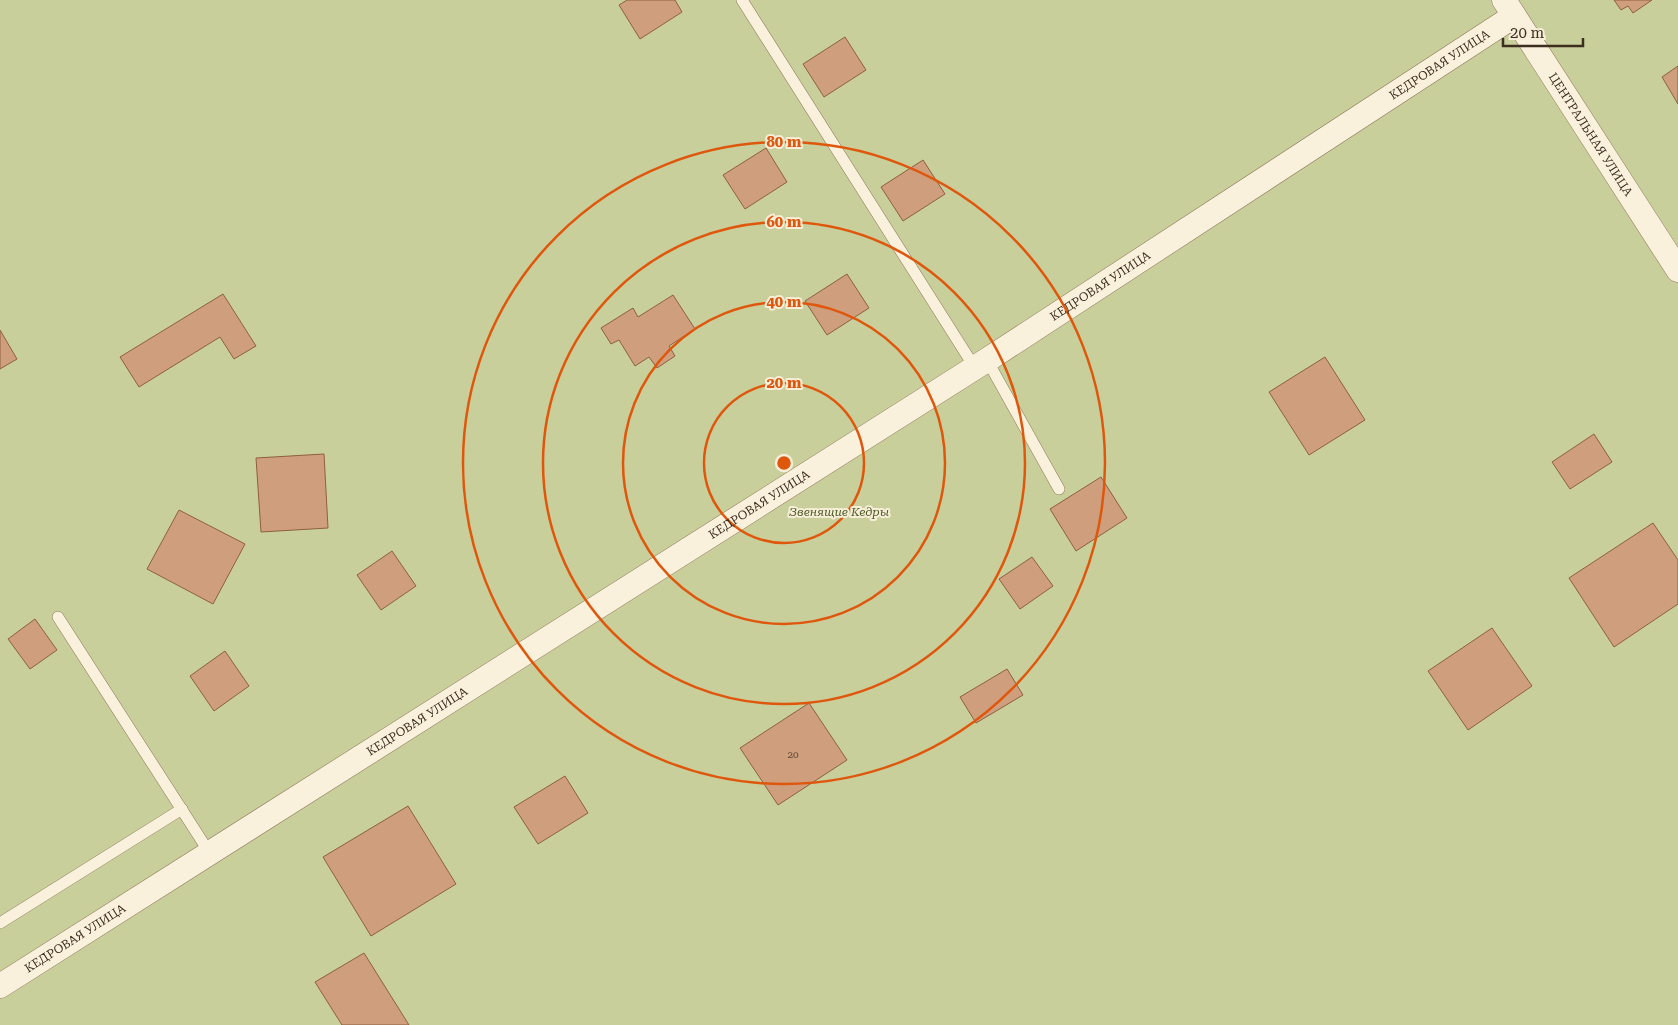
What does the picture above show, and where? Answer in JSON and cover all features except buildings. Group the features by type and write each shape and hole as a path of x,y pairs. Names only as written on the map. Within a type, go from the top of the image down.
{"street":[{"name":"КЕДРОВАЯ УЛИЦА","path":"0,986 981,364 1509,8"},
{"name":"ЦЕНТРАЛЬНАЯ УЛИЦА","path":"1509,8 1678,270"}],"lane":[{"path":"742,0 981,364 1059,489"},
{"path":"58,617 209,852"},
{"path":"0,923 182,809"}],"green space":[{"name":"Звенящие Кедры","path":"0,0 1678,0 1678,1025 0,1025"}]}
